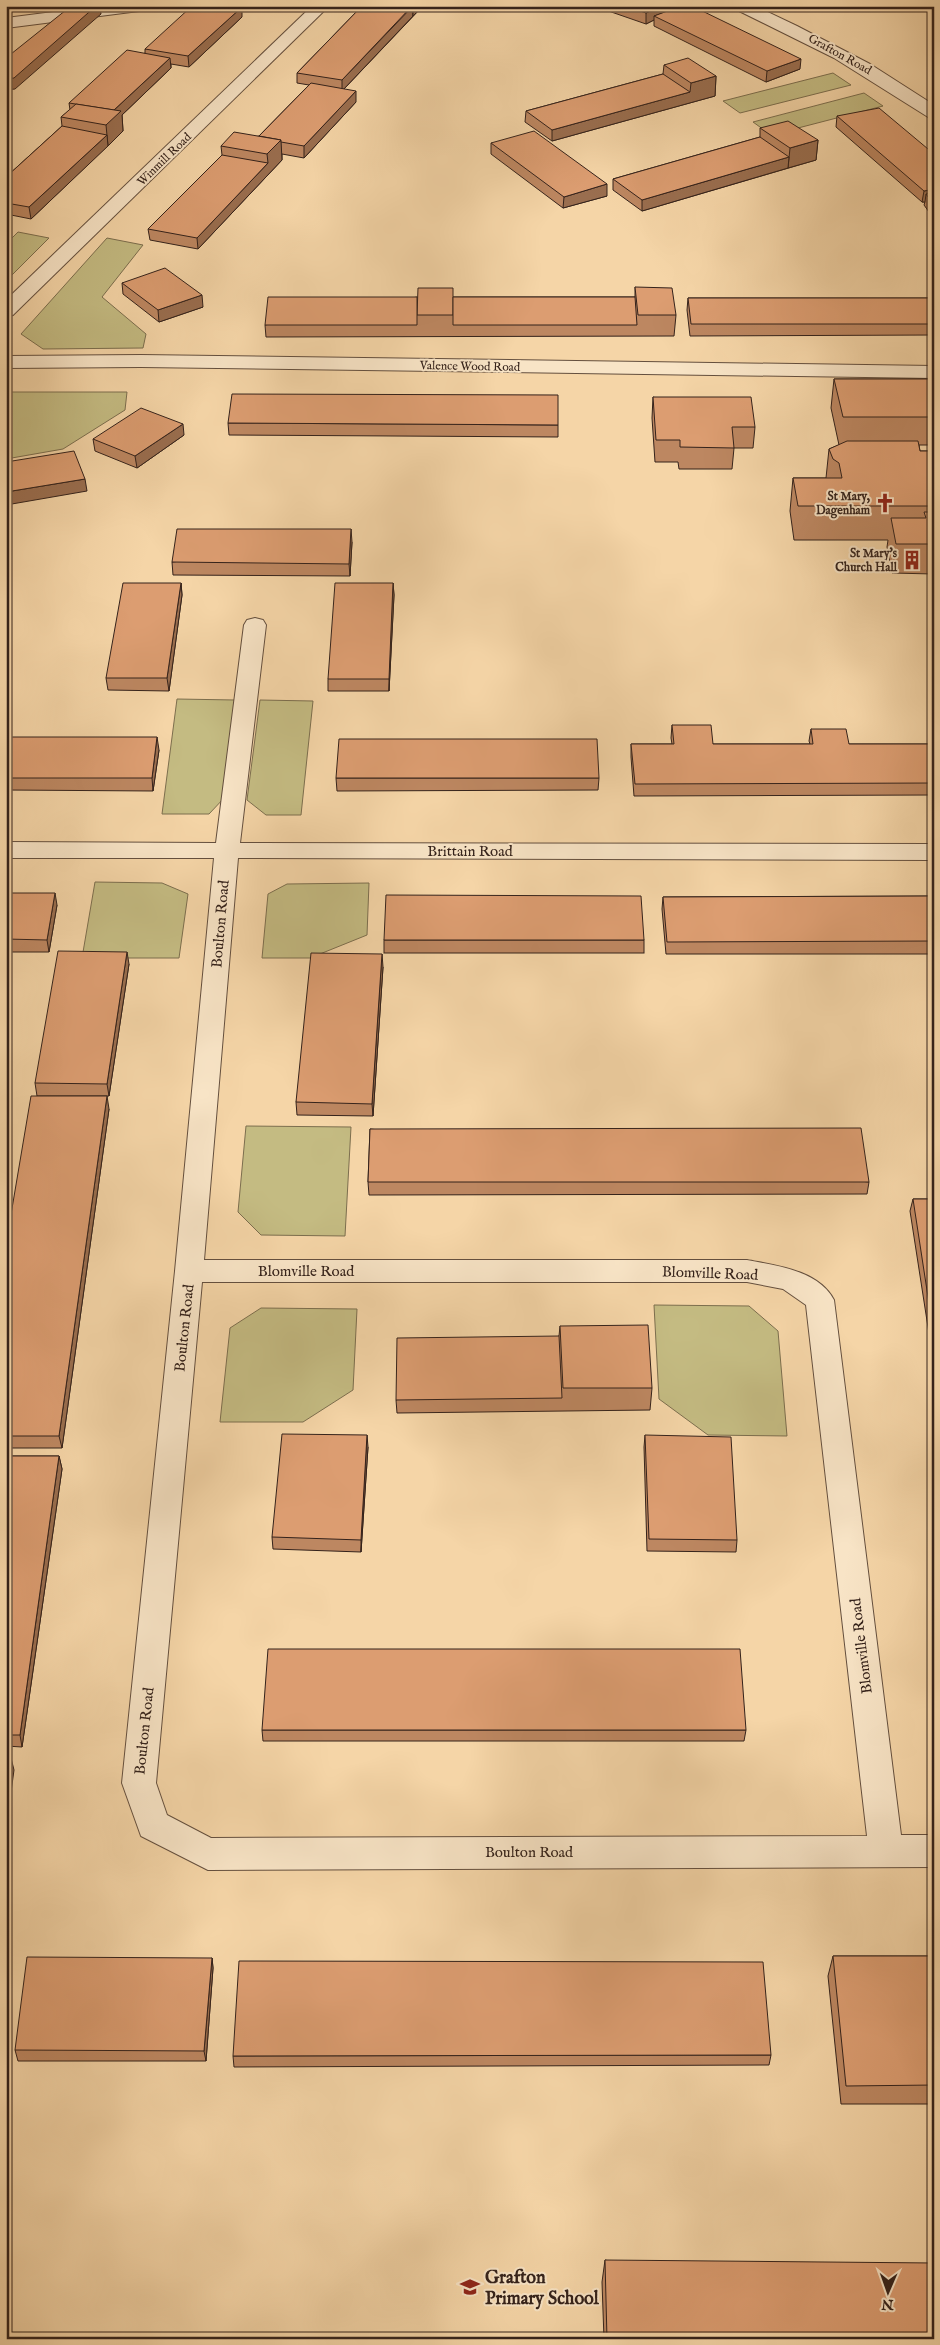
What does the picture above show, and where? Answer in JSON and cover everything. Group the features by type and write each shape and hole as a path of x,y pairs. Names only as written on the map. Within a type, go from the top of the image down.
{"street":[{"path":"6,23 139,6"},
{"name":"Grafton Road","path":"741,6 791,27 888,81 934,113"},
{"name":"Winmill Road","path":"6,312 316,7"},
{"path":"49,32 70,15"},
{"name":"Valence Wood Road","path":"6,362 141,361 934,372"},
{"name":"Boulton Road","path":"255,625 227,850 189,1270 139,1783 153,1825 208,1854 934,1851"},
{"name":"Brittain Road","path":"6,850 934,852"},
{"name":"Blomville Road","path":"189,1270 747,1271 791,1280 820,1300 886,1851"}],"shaded area":[{"path":"833,73 851,85 740,113 723,101"},
{"path":"864,93 883,106 771,135 753,122"},
{"path":"18,232 49,238 6,281 6,244"},
{"path":"107,238 143,245 102,297 146,334 143,348 43,349 21,334"},
{"path":"6,392 127,392 125,410 63,449 6,459"},
{"path":"177,699 235,700 225,797 209,814 162,814"},
{"path":"260,700 313,701 301,815 266,815 247,800"},
{"path":"95,882 162,883 188,894 179,958 82,958"},
{"path":"369,883 367,935 310,958 262,958 268,894 287,884"},
{"path":"246,1126 351,1127 345,1236 261,1235 238,1212"},
{"path":"654,1305 749,1306 778,1331 787,1436 708,1435 659,1399"},
{"path":"261,1308 357,1309 353,1390 303,1422 220,1422 230,1328"}],"building":[{"path":"71,6 96,6 14,78 6,79 6,58"},
{"path":"192,6 242,7 188,56 145,49"},
{"path":"362,6 412,6 342,80 297,73"},
{"path":"626,6 660,6 646,13"},
{"path":"681,6 692,6 801,59 767,71 654,16"},
{"path":"127,50 170,58 114,110 69,103"},
{"path":"688,58 716,76 691,83 664,65"},
{"path":"663,74 690,92 552,130 526,111"},
{"path":"311,83 356,91 304,146 259,136"},
{"path":"76,104 121,111 106,125 61,117"},
{"path":"879,108 934,154 934,189 924,191 837,116"},
{"path":"788,121 818,140 790,148 760,128"},
{"path":"62,126 107,135 29,207 6,203 6,177"},
{"path":"534,131 607,184 564,197 491,143"},
{"path":"234,132 281,140 267,154 221,146"},
{"path":"760,137 789,157 642,200 613,179"},
{"path":"222,155 268,163 197,238 148,229"},
{"path":"934,193 934,205 926,194"},
{"path":"165,268 202,295 158,310 122,283"},
{"path":"635,287 672,288 676,315 638,315"},
{"path":"418,288 453,288 453,315 417,315"},
{"path":"268,297 417,297 417,325 265,325"},
{"path":"453,297 635,297 637,325 453,325"},
{"path":"688,298 934,298 934,324 691,324"},
{"path":"834,379 934,379 934,417 843,417"},
{"path":"232,394 558,395 558,425 228,423"},
{"path":"653,397 751,397 755,427 732,427 734,448 680,447 680,440 656,440"},
{"path":"141,408 183,424 135,456 93,439"},
{"path":"847,441 918,441 920,451 934,451 934,506 798,506 793,478 842,478 839,463 833,459 829,449"},
{"path":"74,451 85,479 6,492 6,462"},
{"path":"924,512 934,512 934,544 896,544 891,518 926,518"},
{"path":"177,529 351,529 349,564 172,562"},
{"path":"123,583 181,583 167,678 106,678"},
{"path":"335,583 393,583 389,679 328,679"},
{"path":"672,725 711,725 713,744 813,744 811,729 846,729 849,744 934,744 934,783 635,784 631,744 674,744"},
{"path":"6,737 157,737 152,778 6,778"},
{"path":"339,739 597,739 599,778 336,778"},
{"path":"6,893 55,893 47,940 6,939"},
{"path":"386,895 641,896 644,940 384,940"},
{"path":"934,896 934,941 667,942 663,897"},
{"path":"58,951 127,952 107,1084 35,1083"},
{"path":"311,953 382,954 372,1104 296,1102"},
{"path":"31,1096 107,1096 59,1436 6,1436 6,1244"},
{"path":"861,1128 869,1182 368,1182 370,1129"},
{"path":"913,1199 934,1199 934,1336"},
{"path":"648,1325 652,1388 563,1388 560,1326"},
{"path":"559,1336 562,1398 396,1400 397,1338"},
{"path":"282,1434 367,1435 361,1540 272,1537"},
{"path":"645,1435 731,1437 737,1540 649,1539"},
{"path":"6,1456 59,1456 20,1735 6,1735"},
{"path":"268,1649 740,1649 746,1730 262,1730"},
{"path":"6,1758 11,1758 6,1795"},
{"path":"833,1956 934,1956 934,2085 846,2086"},
{"path":"27,1957 212,1958 204,2051 15,2050"},
{"path":"239,1961 763,1962 771,2055 233,2056"},
{"path":"605,2260 934,2263 934,2339 607,2339"}],"place":[{"name":"St Mary, Dagenham","path":"885,503"},
{"name":"St Mary's Church Hall","path":"912,560"},
{"name":"Grafton Primary School","path":"470,2287"}]}
